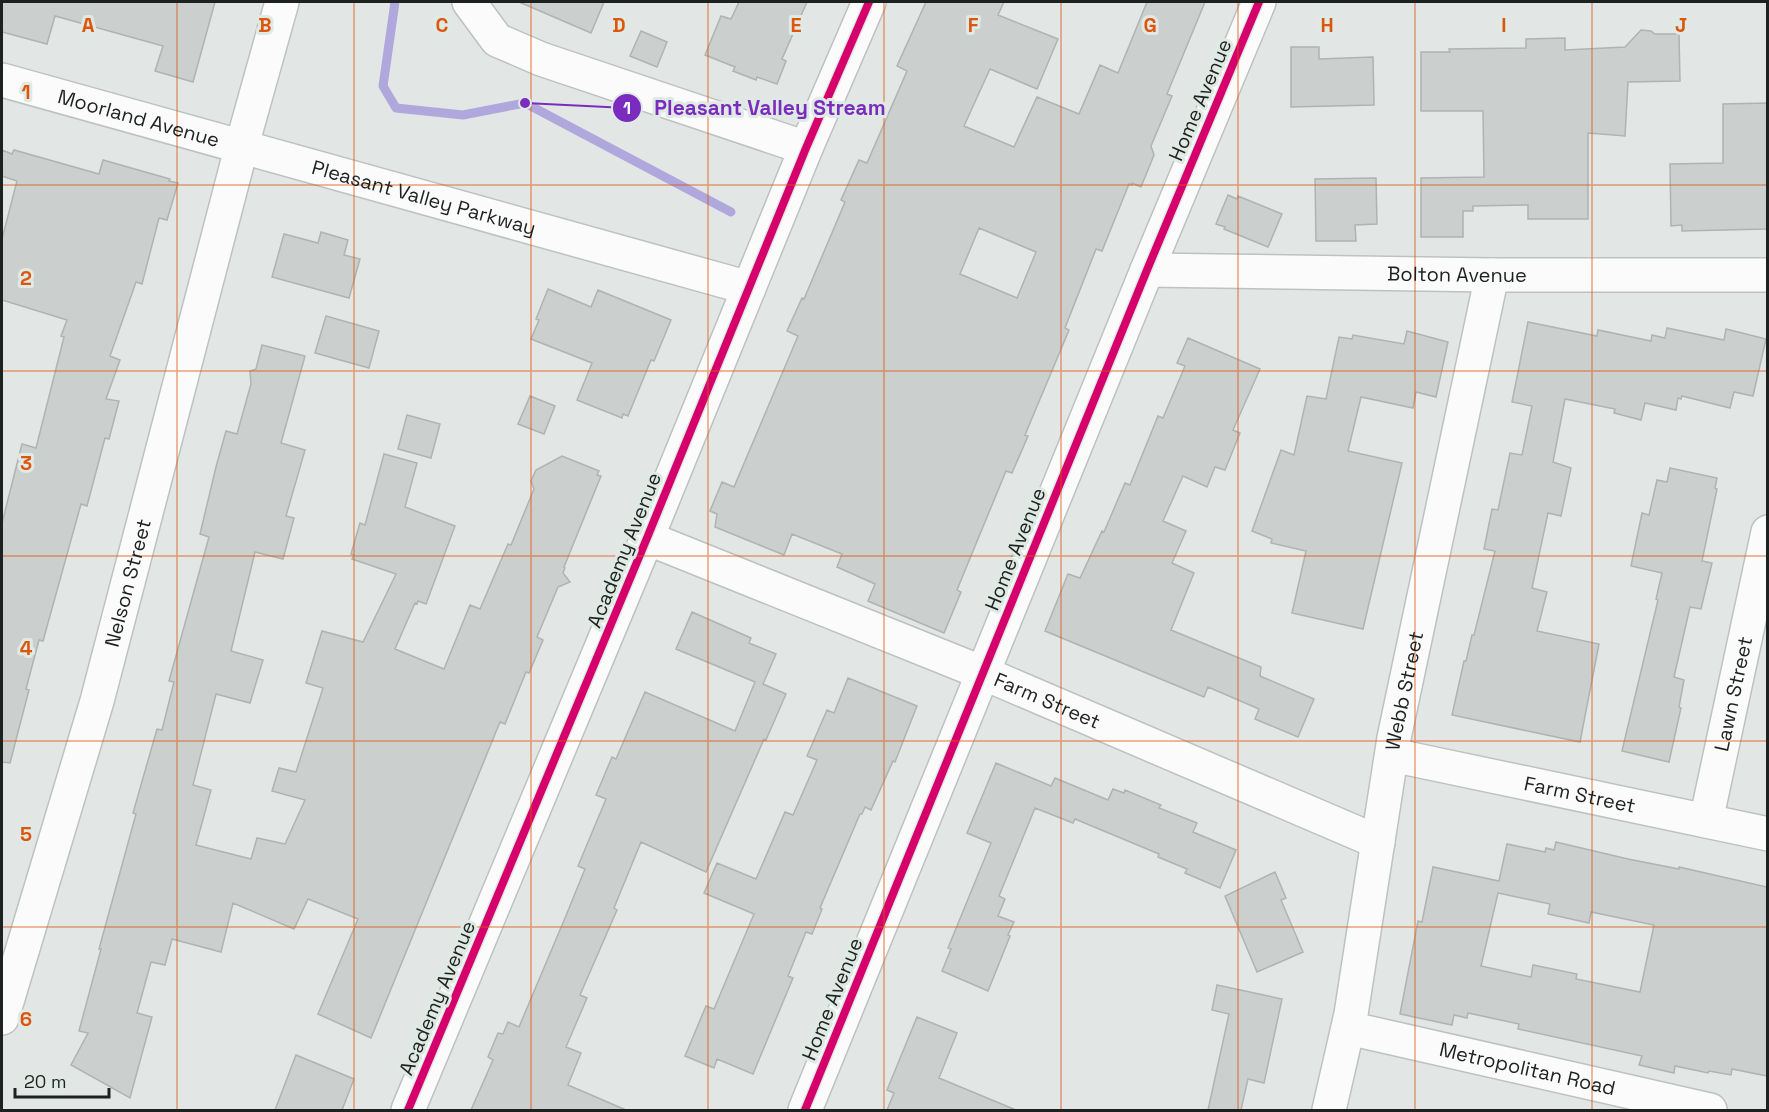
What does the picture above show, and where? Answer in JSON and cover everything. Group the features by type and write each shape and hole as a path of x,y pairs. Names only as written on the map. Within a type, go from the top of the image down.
{"street":[{"path":"242,146 282,2"},
{"path":"469,2 497,40 542,59 806,148"},
{"name":"Academy Avenue","path":"408,1110 647,538 806,148 869,2"},
{"name":"Home Avenue","path":"805,1110 1147,270 1259,2"},
{"name":"Moorland Avenue","path":"2,80 242,146"},
{"name":"Pleasant Valley Parkway","path":"242,146 749,288"},
{"name":"Nelson Street","path":"2,1018 97,701 242,146"},
{"name":"Bolton Avenue","path":"1147,270 1492,275 1767,274"},
{"name":"Webb Street","path":"1329,1110 1347,1028 1396,727 1492,275"},
{"name":"Lawn Street","path":"1706,821 1767,532"},
{"name":"Farm Street","path":"647,538 983,673 1378,842"},
{"name":"Farm Street","path":"1392,755 1767,834"},
{"name":"Metropolitan Road","path":"1347,1028 1644,1103 1710,1110"}],"building":[{"path":"2,2 215,2 193,82 155,71 163,46 55,16 47,44 2,32"},
{"path":"519,2 604,2 591,33"},
{"path":"739,2 807,2 782,59 786,61 777,84 757,77 756,80 733,71 735,67 705,55 721,16 731,19"},
{"path":"926,2 1004,2 998,15 1058,39 1037,89 990,69 964,126 1014,147 1037,97 1079,114 1100,65 1118,73 1147,2 1205,2 1167,94 1172,96 1151,146 1154,155 1141,187 1129,184 1102,251 1096,249 1065,328 1069,330 1025,435 1028,436 1012,473 1006,471 957,590 961,592 944,633 868,601 875,584 837,567 842,554 792,534 784,555 715,527 717,514 710,511 722,482 734,487 798,336 787,331 802,298 804,299 845,202 841,200 859,160 867,163 907,71 897,66","holes":["979,228 1036,252 1017,298 960,274"]},
{"path":"1641,30 1655,34 1679,34 1680,81 1628,82 1625,136 1588,133 1588,219 1528,219 1528,205 1473,206 1473,211 1463,211 1463,237 1421,237 1421,178 1484,177 1483,111 1421,111 1421,52 1450,52 1449,49 1526,48 1526,39 1565,38 1565,50 1625,47"},
{"path":"641,31 667,42 657,67 630,56"},
{"path":"1291,47 1319,47 1319,59 1373,57 1374,105 1291,107"},
{"path":"1767,103 1767,229 1682,231 1682,225 1671,226 1670,164 1723,163 1723,104"},
{"path":"2,150 12,154 14,150 99,174 103,160 178,183 167,220 159,218 142,284 136,282 110,356 120,360 106,399 119,401 109,439 105,438 87,506 81,504 43,641 39,640 10,763 2,762 2,523 22,444 36,448 64,337 61,336 67,320 2,300 2,239 17,181 2,176"},
{"path":"1376,178 1377,224 1355,225 1356,241 1316,241 1315,179"},
{"path":"1228,195 1237,199 1238,196 1282,214 1268,247 1216,224"},
{"path":"321,232 348,240 344,255 360,259 349,298 272,277 284,234 318,243"},
{"path":"548,289 591,307 598,290 671,320 654,361 651,360 628,416 623,414 622,418 577,400 592,363 531,339"},
{"path":"326,316 379,331 369,368 315,353"},
{"path":"1528,322 1597,336 1598,330 1651,341 1652,335 1665,338 1667,328 1724,340 1726,329 1766,339 1753,396 1734,392 1730,408 1682,396 1681,399 1678,398 1676,410 1645,403 1641,420 1614,413 1615,409 1565,399 1553,462 1571,468 1561,516 1548,513 1532,588 1547,592 1537,631 1599,644 1580,742 1452,715 1464,661 1466,661 1472,635 1474,635 1495,551 1484,549 1492,509 1498,510 1510,453 1522,455 1532,406 1512,402"},
{"path":"1407,331 1448,342 1436,397 1416,392 1413,408 1361,397 1348,451 1402,463 1363,629 1292,613 1306,551 1271,543 1272,539 1252,531 1281,450 1294,455 1307,396 1326,399 1339,337 1352,339 1353,335 1404,344"},
{"path":"1188,338 1260,369 1233,430 1240,433 1225,470 1215,467 1207,487 1183,476 1163,521 1186,531 1172,563 1194,573 1171,630 1261,667 1260,676 1314,699 1298,737 1255,719 1259,709 1208,687 1204,697 1045,631 1068,574 1080,578 1102,531 1104,532 1125,483 1130,485 1158,416 1163,418 1185,366 1177,363"},
{"path":"262,345 305,356 281,443 305,450 286,516 294,518 283,559 255,552 231,651 263,660 250,703 216,694 193,785 211,790 196,845 251,859 257,838 285,844 305,800 272,791 279,768 296,772 323,688 306,683 322,631 363,642 396,574 352,559 354,555 351,554 360,523 365,525 384,454 417,463 405,507 455,526 426,604 418,601 417,604 415,603 395,649 444,669 470,605 480,609 508,544 511,545 534,489 531,481 536,470 562,456 599,471 597,475 601,476 564,567 563,573 570,582 558,587 537,637 543,640 529,673 526,672 505,724 500,722 371,1038 318,1014 358,919 308,899 294,929 233,903 221,952 172,939 165,965 151,962 137,1013 152,1017 130,1098 71,1065 88,1033 79,1031 101,949 99,949 136,814 133,813 157,729 162,730 174,682 169,681 209,537 200,534 216,467 226,431 237,434 251,384 250,371 256,369"},
{"path":"530,396 555,406 544,434 518,424"},
{"path":"407,415 440,424 431,458 398,449"},
{"path":"1670,468 1717,478 1715,488 1717,489 1702,561 1712,563 1701,609 1690,607 1674,677 1684,680 1679,707 1681,708 1669,762 1622,751 1658,600 1656,599 1662,573 1631,566 1642,513 1649,515 1657,480 1667,482"},
{"path":"692,612 751,638 749,643 776,654 763,684 786,694 706,872 641,842 614,908 617,910 580,995 587,998 566,1047 581,1053 568,1085 626,1110 471,1110 493,1060 488,1057 498,1033 503,1034 508,1022 519,1027 565,918 585,869 578,866 606,799 596,795 612,757 616,759 645,692 735,731 755,682 676,649"},
{"path":"848,678 917,706 895,762 893,761 871,810 865,807 860,814 820,908 822,909 812,934 806,932 788,976 793,978 753,1074 717,1059 714,1068 685,1056 706,1006 714,1009 754,914 704,893 717,863 756,879 785,812 793,815 817,760 807,756 827,710 834,713"},
{"path":"996,763 1051,786 1055,778 1108,800 1113,789 1124,793 1125,790 1161,805 1159,808 1197,823 1193,832 1236,850 1220,888 1185,873 1187,869 1158,857 1159,854 1075,819 1073,823 1035,808 999,896 1005,899 998,916 1014,922 988,991 942,971 951,949 948,948 991,843 967,833"},
{"path":"1556,842 1767,887 1767,1076 1732,1069 1731,1075 1709,1071 1708,1073 1675,1066 1674,1073 1639,1065 1642,1056 1518,1029 1519,1024 1468,1013 1467,1018 1454,1015 1452,1025 1400,1014 1418,921 1422,922 1433,867 1499,881 1507,844 1545,852 1546,848 1554,850","holes":["1498,893 1550,904 1548,914 1589,923 1591,912 1654,925 1640,992 1576,979 1577,974 1533,965 1531,977 1481,966"]},
{"path":"1275,872 1286,898 1281,900 1303,952 1257,972 1225,896"},
{"path":"1217,985 1282,999 1264,1083 1248,1079 1241,1110 1208,1110 1229,1014 1212,1010"},
{"path":"917,1017 957,1033 939,1078 1016,1110 887,1110 894,1093 887,1090"},
{"path":"296,1055 354,1079 342,1110 275,1110"}],"waterway":[{"path":"395,2 383,86 396,108 463,115 525,103 731,212"}],"cycle path":[{"path":"408,1110 647,538 806,148 869,2"},
{"path":"805,1110 1147,270 1259,2"}],"place":[{"name":"Pleasant Valley Stream","path":"525,103"}]}
